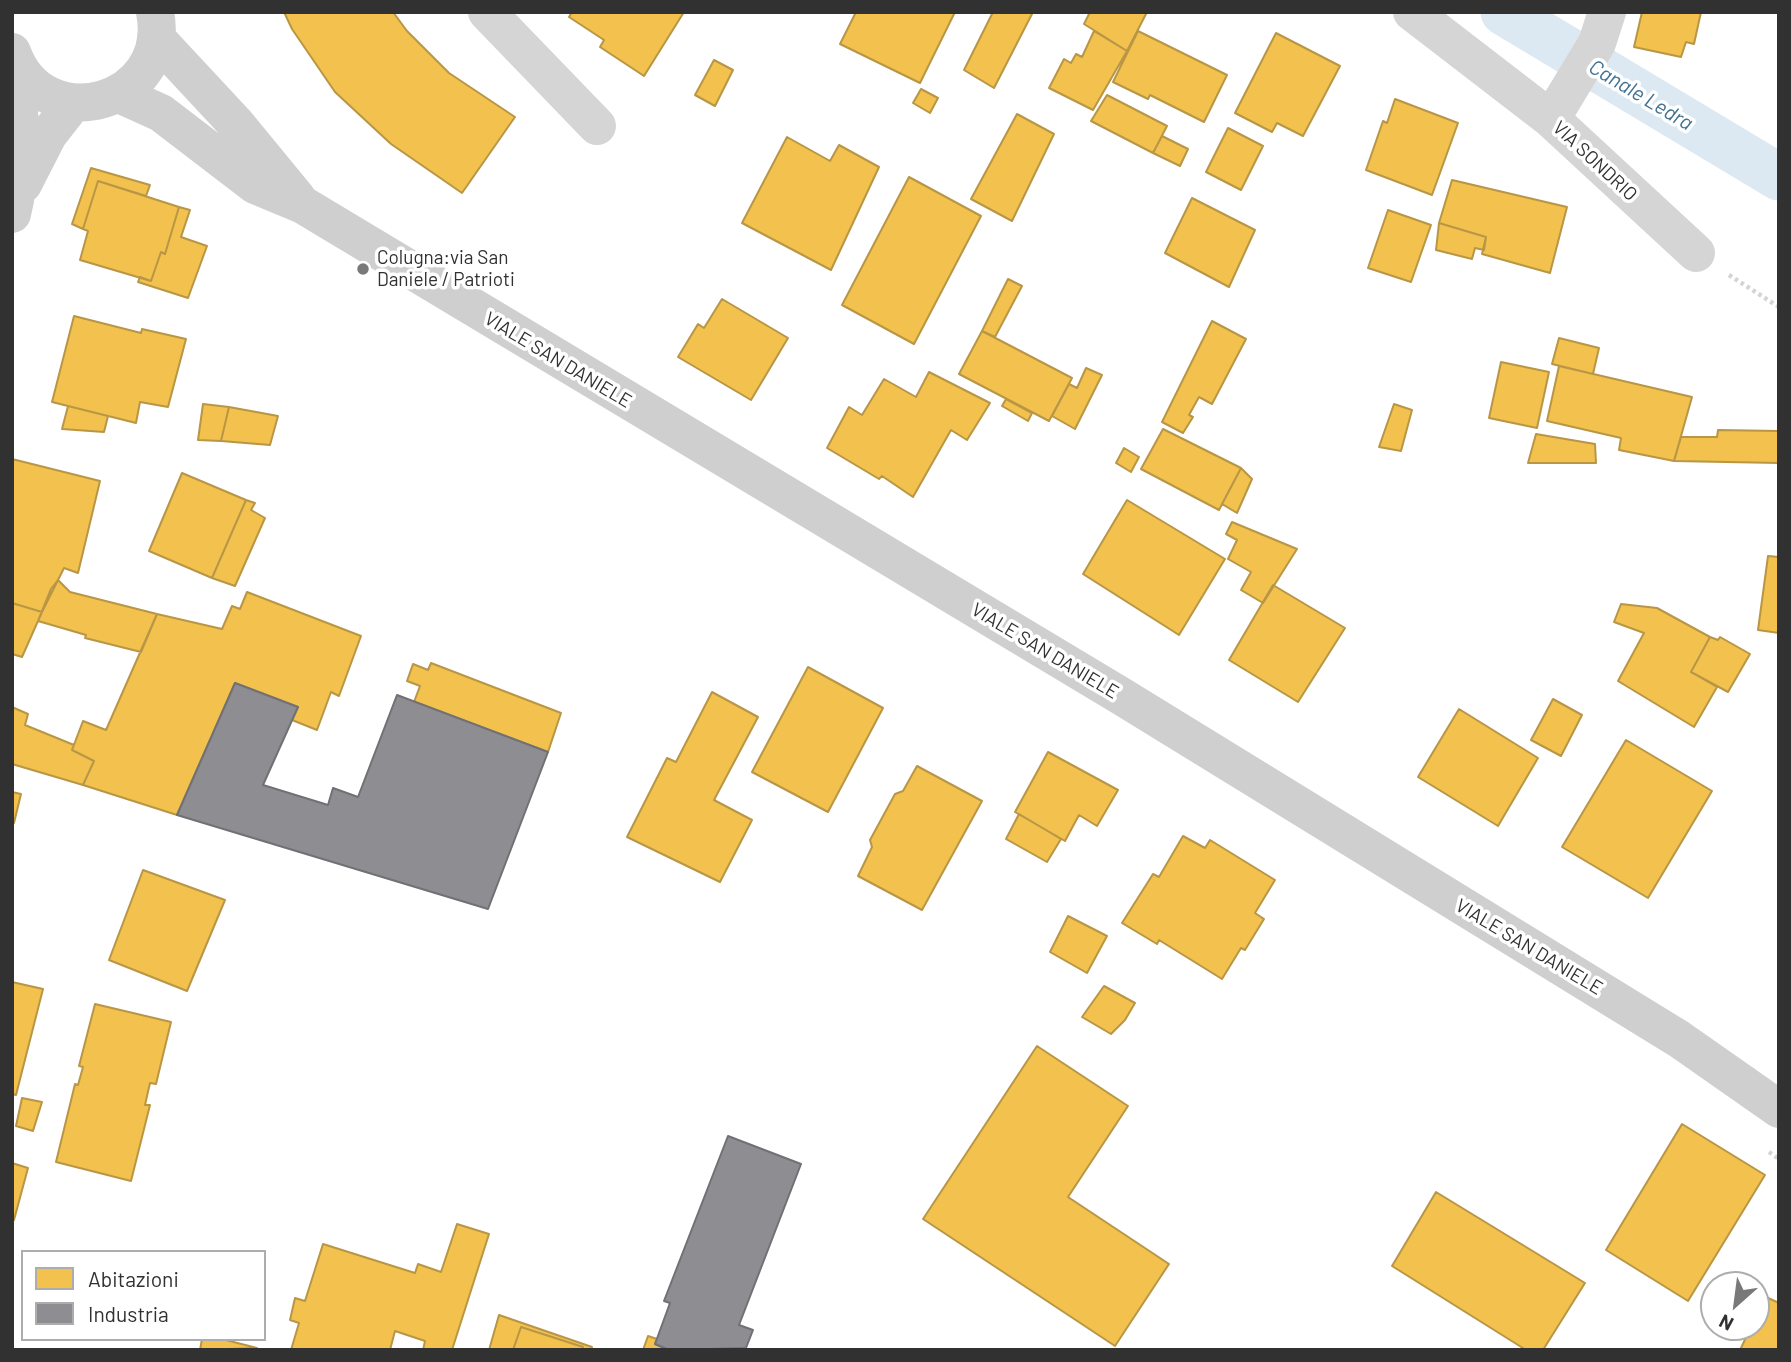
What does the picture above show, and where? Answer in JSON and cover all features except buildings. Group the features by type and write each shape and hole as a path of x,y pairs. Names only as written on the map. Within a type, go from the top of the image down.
{"street":[{"path":"487,12 597,126"},
{"name":"VIA SONDRIO","path":"1412,12 1556,111 1696,253"},
{"path":"15,58 31,83 51,96 73,103 97,102 119,94 138,79 150,60 156,25"},
{"name":"VIALE SAN DANIELE","path":"156,25 303,205"},
{"path":"1556,111 1602,27"},
{"path":"14,206 20,126 15,58"},
{"name":"VIALE SAN DANIELE","path":"119,94 161,113 255,185 303,205 1179,732 1679,1039 1779,1110"},
{"path":"14,206 48,135 73,103"}],"path":[{"path":"1696,253 1779,307"}],"waterway":[{"name":"Canale Ledra","path":"1504,12 1779,177"}],"place":[{"name":"Colugna:via San Daniele / Patrioti","path":"363,269"}]}
